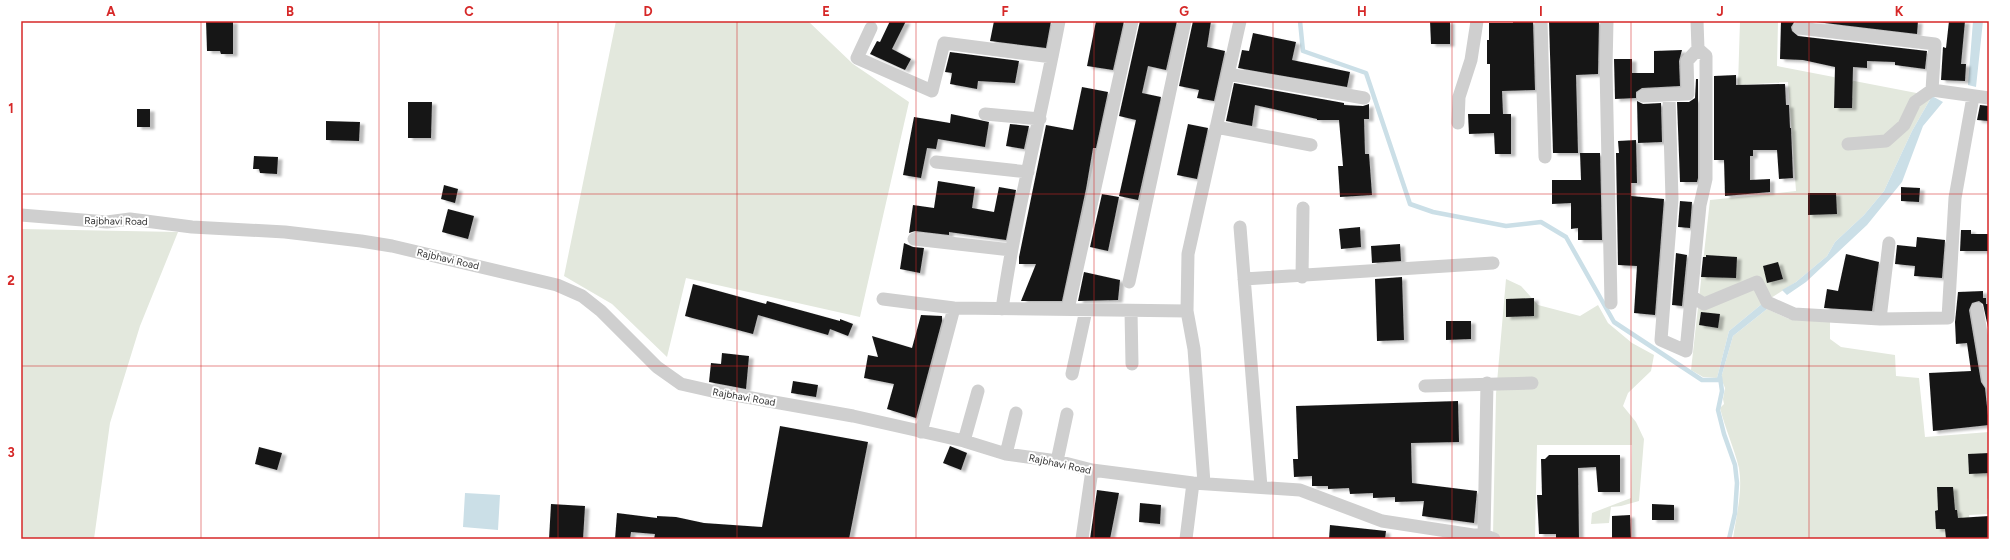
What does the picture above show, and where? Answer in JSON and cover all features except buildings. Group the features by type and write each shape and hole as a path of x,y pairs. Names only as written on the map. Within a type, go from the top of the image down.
{"street":[{"path":"1002,309 1011,250 1040,119 1059,21"},
{"path":"1068,309 1132,21"},
{"path":"1129,282 1185,21"},
{"path":"1186,539 1199,483 1194,349 1187,311 1188,254 1240,21"},
{"path":"1458,123 1459,97 1471,60 1478,21"},
{"path":"1541,21 1545,156"},
{"path":"1607,21 1606,68 1611,303"},
{"path":"1643,96 1688,94 1687,61 1698,49 1697,21"},
{"path":"871,28 858,58 932,91 944,43 1052,57"},
{"path":"1800,28 1935,44 1932,90"},
{"path":"1669,95 1672,199 1661,340 1686,351 1700,205 1706,179 1706,56 1698,49"},
{"path":"1228,74 1364,98"},
{"path":"1848,144 1886,140 1904,125 1915,102 1932,90 1989,98"},
{"path":"1691,296 1704,304 1757,282 1767,302 1794,314 1880,319 1948,318 1955,198 1973,96"},
{"path":"985,114 1040,119"},
{"path":"1216,127 1310,145"},
{"path":"936,162 1028,172"},
{"path":"1302,276 1303,208"},
{"name":"Rajbhavi Road","path":"21,215 107,222 130,219 192,227 285,232 392,246 557,285 582,296 601,311 657,367 681,384 712,391 853,416 964,441 1006,454 1057,461 1092,470 1199,483 1300,490 1382,521 1481,537"},
{"path":"1240,227 1261,487"},
{"path":"914,239 1011,250"},
{"path":"1880,319 1889,243"},
{"path":"1244,279 1493,263"},
{"path":"883,299 954,308 1187,311"},
{"path":"921,432 954,308"},
{"path":"1977,309 1989,374"},
{"path":"1072,374 1086,310"},
{"path":"1131,311 1132,364"},
{"path":"1481,537 1487,383"},
{"path":"1425,386 1487,383 1532,383"},
{"path":"964,441 978,392"},
{"path":"1006,454 1016,413"},
{"path":"1057,461 1067,414"},
{"path":"1082,539 1092,470"}],"shaded area":[{"path":"616,21 808,21 853,64 909,102 860,317 686,278 667,357 612,304 564,276"},
{"path":"1740,21 1778,21 1777,66 1932,96 1912,131 1884,191 1864,215 1835,242 1827,256 1796,282 1763,303 1729,331 1717,378 1703,377 1691,370 1710,200 1796,191 1788,82 1738,85"},
{"path":"1973,21 1983,21 1976,87 1968,85"},
{"path":"1932,96 1943,102 1923,126 1902,182 1867,225 1806,282 1787,295 1782,290 1796,282 1827,256 1835,242 1864,215 1884,191 1912,131"},
{"path":"21,229 178,232 140,326 110,423 94,539 21,539"},
{"path":"1506,279 1521,286 1538,305 1580,316 1598,305 1608,323 1632,343 1654,355 1651,371 1628,393 1623,406 1636,422 1644,439 1639,501 1611,507 1609,523 1591,524 1592,513 1631,498 1632,445 1537,445 1535,539 1505,539 1493,535 1496,394"},
{"path":"1763,303 1767,309 1733,336 1721,378 1717,378 1729,331"},
{"path":"1767,309 1789,319 1830,320 1830,339 1841,347 1895,355 1896,376 1919,378 1925,437 1989,432 1989,498 1987,499 1989,514 1969,515 1971,539 1733,539 1739,504 1740,477 1737,460 1720,408 1724,404 1723,399 1725,388 1721,378 1733,336"},
{"path":"465,493 500,495 498,530 463,527"}],"waterway":[{"path":"1300,21 1303,51 1366,73 1410,204 1433,212 1506,226 1541,222 1566,237 1614,322 1702,380 1719,380"},
{"path":"1720,377 1722,391 1718,410 1724,434 1735,465 1737,483 1735,513 1729,539"}]}
